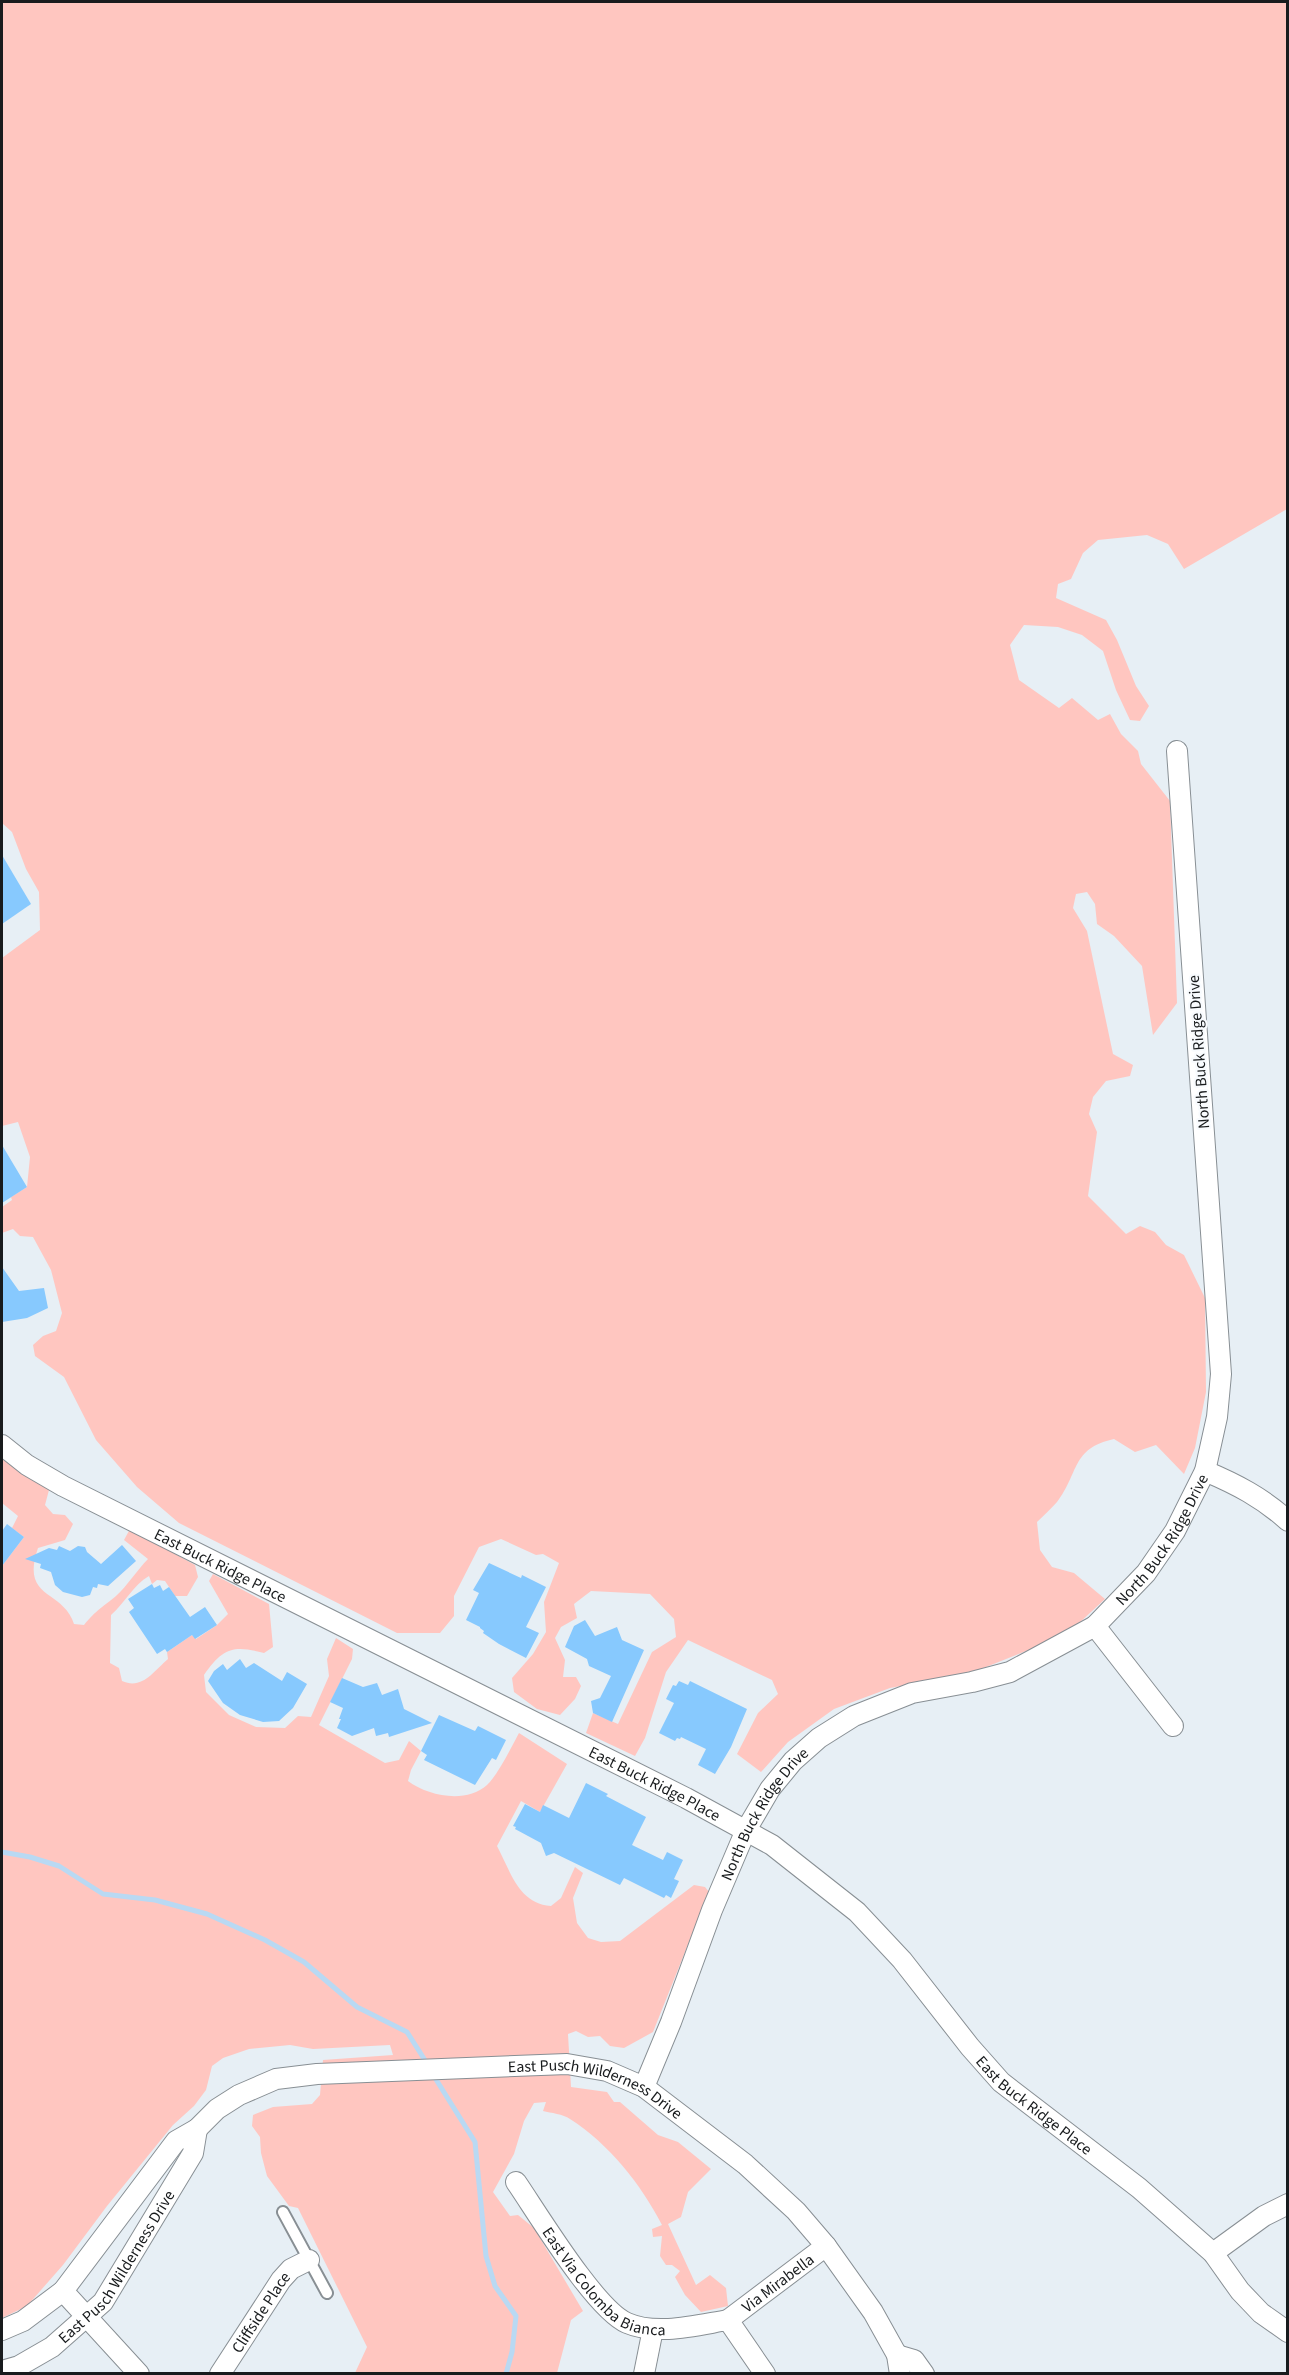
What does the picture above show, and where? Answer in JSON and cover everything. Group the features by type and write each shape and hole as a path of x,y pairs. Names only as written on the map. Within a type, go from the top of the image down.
{"street":[{"name":"North Buck Ridge Drive","path":"644,2087 671,2022 711,1910 746,1830 770,1789 794,1761 819,1738 854,1716 912,1693 972,1682 1010,1672 1095,1626 1146,1573 1175,1531 1204,1472 1217,1417 1221,1374 1177,751"},
{"name":"East Buck Ridge Place","path":"2,1445 27,1465 63,1486 772,1845 857,1912 902,1960 970,2047 1001,2082 1139,2188 1213,2253 1261,2313 1287,2332"},
{"path":"1204,1472 1239,1486 1270,1505 1287,1521"},
{"path":"1095,1626 1173,1726"},
{"name":"East Pusch Wilderness Drive","path":"2,2330 23,2321 63,2291 176,2141 197,2129 217,2109 239,2095 276,2079 316,2074 567,2064 607,2071 644,2087 745,2164 796,2211 826,2246 873,2312 899,2364 914,2360 924,2373"},
{"name":"East Pusch Wilderness Drive","path":"2,2371 19,2366 52,2347 103,2302 119,2279 193,2153 197,2129"},
{"name":"East Via Colomba Bianca","path":"516,2182 593,2294 626,2323 653,2329 728,2320"},
{"path":"1213,2253 1264,2216 1287,2204"},
{"name":"Via Mirabella","path":"728,2320 826,2246"},
{"name":"Cliffside Place","path":"220,2373 281,2280 291,2269 309,2260"},
{"path":"63,2291 139,2373"},
{"path":"728,2320 765,2373"},
{"path":"644,2373 653,2329"}],"lane":[{"path":"283,2212 327,2293"}],"shaded area":[{"path":"2,2 1287,2 1287,509 1184,569 1168,544 1147,535 1098,540 1083,553 1071,579 1058,584 1056,598 1106,620 1136,686 1149,706 1140,721 1130,720 1116,690 1103,651 1082,635 1058,627 1024,625 1010,645 1019,680 1059,708 1072,698 1098,720 1110,714 1121,734 1138,751 1141,764 1170,801 1177,1003 1153,1035 1142,966 1114,936 1097,924 1095,904 1087,892 1076,894 1073,908 1087,931 1113,1054 1133,1065 1130,1076 1106,1081 1093,1097 1089,1114 1097,1132 1088,1196 1126,1234 1140,1226 1155,1232 1166,1245 1184,1255 1205,1298 1206,1392 1195,1448 1184,1474 1156,1445 1135,1452 1114,1439 1100,1443 1083,1456 1064,1492 1037,1522 1040,1550 1052,1567 1074,1573 1105,1599 1077,1625 1041,1645 971,1673 890,1688 834,1709 788,1742 761,1772 737,1754 758,1713 778,1694 772,1680 688,1640 666,1672 645,1738 635,1756 586,1733 593,1713 618,1724 652,1652 676,1637 674,1619 650,1594 591,1591 574,1604 577,1618 561,1627 555,1638 565,1660 563,1677 576,1677 581,1686 575,1699 560,1715 537,1709 514,1692 512,1678 533,1654 546,1632 544,1602 559,1563 543,1554 536,1555 501,1539 479,1547 454,1596 454,1616 440,1633 397,1633 179,1523 137,1487 96,1440 64,1377 35,1356 33,1345 43,1336 56,1331 62,1313 51,1270 33,1237 20,1236 13,1229 2,1233 2,1207 12,1200 11,1197 27,1187 30,1157 18,1122 2,1126 2,958 40,930 39,892 26,869 12,832 2,823"},
{"path":"2,1458 49,1490 45,1505 53,1514 65,1515 73,1524 65,1540 38,1548 34,1577 39,1586 69,1613 74,1624 84,1625 120,1592 148,1559 124,1540 130,1529 195,1565 198,1577 187,1596 175,1596 165,1581 157,1580 152,1584 149,1576 138,1584 111,1615 110,1663 119,1668 122,1681 136,1683 147,1678 168,1659 167,1652 192,1635 196,1639 217,1625 228,1614 209,1581 213,1574 269,1604 273,1647 264,1653 244,1649 230,1651 217,1659 204,1675 206,1692 229,1715 256,1727 285,1728 298,1716 311,1717 329,1676 327,1659 336,1638 353,1649 352,1659 319,1725 385,1763 399,1760 409,1741 421,1751 408,1781 416,1786 447,1796 469,1795 478,1791 495,1775 519,1733 567,1764 540,1812 521,1801 497,1846 517,1885 523,1893 540,1904 551,1906 561,1898 575,1867 583,1873 573,1898 577,1923 588,1938 601,1942 620,1941 694,1885 705,1887 709,1892 653,2032 624,2048 610,2046 600,2036 588,2037 576,2031 568,2034 571,2087 607,2092 614,2102 620,2102 658,2135 678,2142 711,2169 688,2192 681,2217 668,2224 696,2285 710,2275 726,2288 728,2306 701,2312 685,2295 675,2277 680,2271 672,2265 666,2265 660,2256 662,2236 653,2237 652,2229 662,2225 623,2166 598,2140 567,2117 543,2111 546,2102 534,2103 524,2121 514,2154 493,2192 510,2216 518,2215 534,2228 583,2311 571,2320 557,2373 355,2373 367,2347 298,2208 289,2206 267,2176 261,2153 260,2137 252,2126 253,2115 273,2107 312,2104 320,2095 323,2060 393,2055 390,2045 313,2049 290,2045 249,2049 223,2058 212,2066 206,2090 194,2106 173,2125 107,2206 63,2265 27,2306 2,2318 2,1566 24,1537 12,1528 18,1516 2,1503"}],"building":[{"path":"2,855 31,904 2,924"},
{"path":"2,1145 27,1187 2,1203"},
{"path":"2,1267 19,1291 44,1288 48,1308 27,1318 2,1322"},
{"path":"7,1524 24,1537 2,1566 2,1531"},
{"path":"122,1545 136,1561 108,1586 98,1584 97,1588 93,1587 90,1595 82,1597 63,1592 55,1585 51,1572 40,1568 41,1564 25,1559 49,1548 57,1550 59,1546 70,1551 78,1546 85,1547 87,1552 101,1564"},
{"path":"489,1563 546,1587 526,1627 539,1633 526,1658 499,1644 483,1633 480,1627 466,1620 479,1593 473,1590"},
{"path":"152,1584 154,1588 160,1585 163,1591 169,1587 190,1617 205,1607 217,1625 195,1639 192,1635 167,1652 165,1649 157,1654 129,1612 134,1608 128,1599"},
{"path":"585,1620 595,1636 617,1627 622,1640 644,1650 612,1722 593,1713 591,1701 600,1698 611,1676 589,1666 587,1659 565,1647 574,1626"},
{"path":"240,1659 246,1668 254,1663 282,1681 287,1672 307,1684 293,1708 279,1721 263,1722 240,1715 223,1703 208,1681 214,1671 223,1664 227,1670"},
{"path":"342,1678 363,1687 377,1683 382,1695 398,1689 404,1709 432,1723 389,1737 388,1733 376,1736 374,1728 352,1736 337,1728 343,1708 330,1702"},
{"path":"679,1681 688,1685 690,1681 747,1709 731,1747 715,1774 698,1765 706,1749 681,1737 675,1741 659,1733 674,1703 666,1699 673,1685 676,1686"},
{"path":"439,1715 475,1731 478,1726 506,1740 496,1760 492,1758 475,1785 424,1760 427,1755 421,1751"},
{"path":"586,1783 646,1817 632,1845 663,1860 667,1852 683,1860 674,1879 679,1881 671,1898 666,1895 664,1898 624,1878 620,1885 554,1853 546,1856 541,1843 513,1826 525,1804 540,1812 543,1805 569,1818"}],"waterway":[{"path":"2,1852 30,1857 59,1866 103,1894 155,1900 207,1914 265,1940 304,1962 357,2007 407,2032 428,2065"},
{"path":"432,2073 475,2142 486,2256 495,2286 516,2316 512,2352 506,2374"}]}
